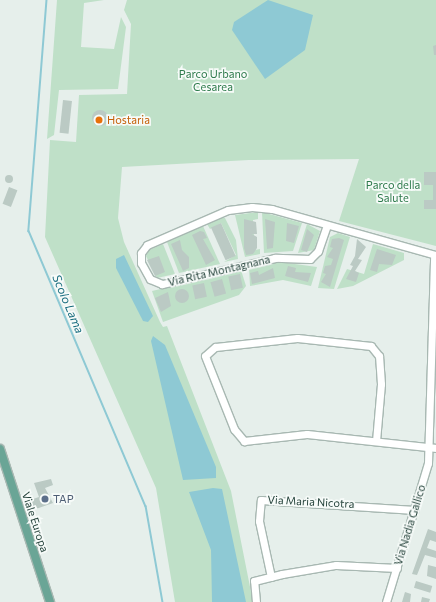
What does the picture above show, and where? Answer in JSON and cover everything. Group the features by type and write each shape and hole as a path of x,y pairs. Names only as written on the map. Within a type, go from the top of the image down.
{"main road":[{"name":"Viale Europa","path":"0,449 50,602"}],"street":[{"name":"Via Rita Montagnana","path":"327,225 318,251 310,259 275,258 162,284 150,279 141,263 141,253 147,245 228,210 262,208 327,225 435,255"},
{"name":"Via Nadia Gallico","path":"386,602 424,480 432,447 435,255"},
{"path":"376,441 381,384 379,356 371,346 297,338 215,348 205,356 234,429 244,441 295,434 432,447"},
{"name":"Via Maria Nicotra","path":"271,577 259,521 261,500 415,510"},
{"path":"256,602 254,581 336,565 397,568"}],"green space":[{"path":"57,0 104,0 84,3 81,47 114,49 121,17 126,27 118,89 59,90 54,135 47,139"},
{"path":"127,0 436,0 436,246 339,221 359,159 249,160 122,167 118,218 124,242 160,322 163,327 167,326 231,491 253,602 175,602 156,488 45,237 50,140 76,142 79,95 127,94 131,24 124,10"},
{"path":"258,212 258,219 253,220 255,250 260,249 260,254 245,257 235,215"},
{"path":"262,212 302,223 293,251 264,253"},
{"path":"221,218 225,218 236,240 238,259 224,262 236,255 221,223 210,229 207,224"},
{"path":"307,224 320,231 314,250 298,253"},
{"path":"203,226 220,264 179,273 167,242"},
{"path":"338,233 350,237 334,289 318,288 330,237"},
{"path":"163,244 175,274 157,278 146,256 149,250"},
{"path":"373,244 404,253 404,260 353,286 337,289 347,269 364,274"},
{"path":"280,262 317,267 311,286 283,280 250,286 249,268"},
{"path":"241,270 246,286 239,295 163,322 152,291"}],"water":[{"path":"268,0 313,15 305,50 265,79 232,30 234,22"},
{"path":"124,255 153,316 148,322 143,321 116,268 116,259"},
{"path":"153,336 165,345 216,467 216,478 183,480 151,341"},
{"path":"213,488 222,489 246,602 212,602 211,550 189,492"}],"building":[{"path":"436,45 436,55 434,55 433,46"},
{"path":"63,100 72,101 69,134 60,133"},
{"path":"97,110 103,110 108,115 106,124 103,126 97,126 92,121 92,115"},
{"path":"424,172 436,172 436,209 424,209 424,200 433,200 433,185 424,185"},
{"path":"7,175 11,175 13,179 11,183 7,183 5,181 5,177"},
{"path":"9,187 17,190 11,207 3,204"},
{"path":"244,219 256,222 257,234 252,234 257,237 257,248 253,254 246,255 244,248"},
{"path":"265,219 275,222 273,248 267,249"},
{"path":"221,223 236,256 226,260 211,227"},
{"path":"287,223 299,226 294,243 286,241"},
{"path":"307,229 314,235 307,252 301,250"},
{"path":"200,231 204,232 207,238 203,239 215,260 206,265 192,235"},
{"path":"339,238 344,240 330,287 321,282 326,274 323,273 325,266 331,265 333,259 327,257 333,248 330,247 332,239"},
{"path":"357,239 366,247 358,259 362,260 355,271 359,273 356,282 346,279 353,266 350,265 355,256"},
{"path":"180,240 182,250 189,257 189,268 183,271 171,244"},
{"path":"377,249 396,255 392,265 379,264 377,272 370,270"},
{"path":"159,256 165,272 155,276 147,260"},
{"path":"288,266 296,268 295,272 311,273 308,282 285,276"},
{"path":"273,268 275,278 252,284 250,273 258,271 259,275"},
{"path":"240,274 243,288 231,290 228,276"},
{"path":"222,279 226,293 215,297 210,282"},
{"path":"204,283 207,297 195,299 192,285"},
{"path":"179,289 185,289 189,293 189,299 185,303 179,303 175,299 175,293"},
{"path":"168,292 171,306 161,312 155,298"},
{"path":"51,479 53,485 45,488 53,503 33,510 30,500 39,497 34,483"},
{"path":"428,529 436,532 436,542 430,540 427,548 436,551 436,558 425,555 417,575 412,574"},
{"path":"428,565 436,567 436,579 427,576"},
{"path":"416,581 432,586 430,593 414,588"},
{"path":"405,592 411,594 410,602 402,602"},
{"path":"422,597 430,599 429,602 421,602"}],"waterway":[{"name":"Scolo Lama","path":"47,0 29,231 146,506 163,602"}],"place":[{"name":"Hostaria","path":"99,120"},
{"name":"TAP","path":"45,499"}],"park label":[{"name":"Parco Urbano Cesarea","path":"213,81"},
{"name":"Parco della Salute","path":"393,192"}]}
